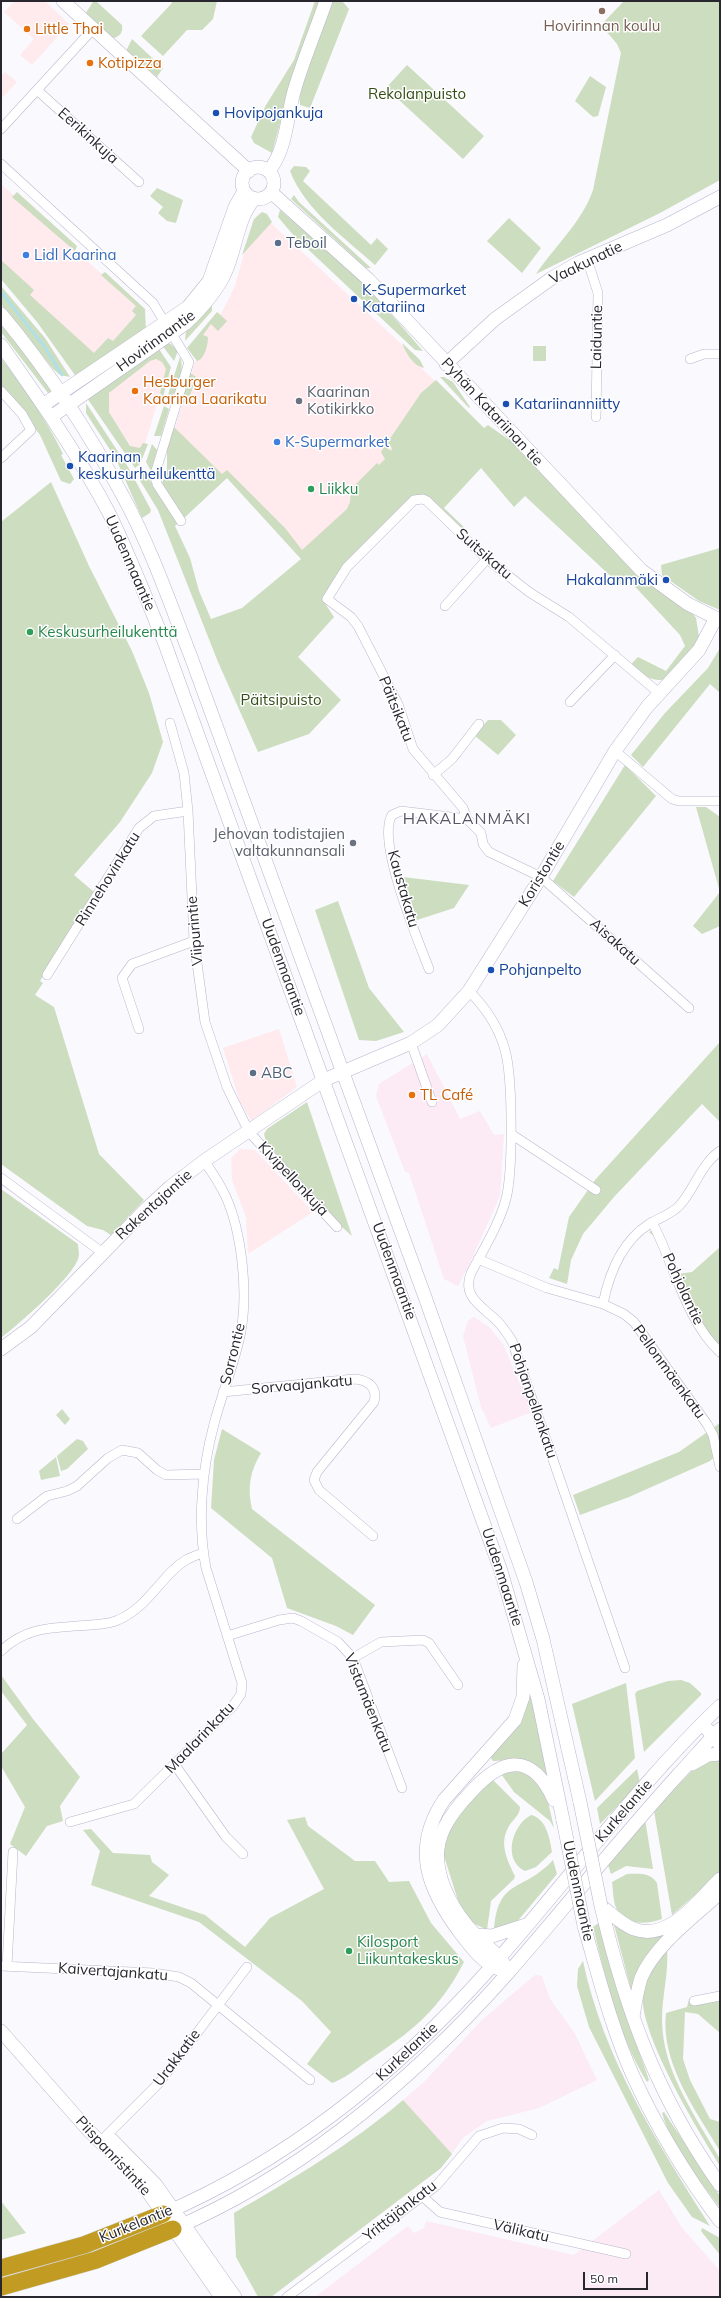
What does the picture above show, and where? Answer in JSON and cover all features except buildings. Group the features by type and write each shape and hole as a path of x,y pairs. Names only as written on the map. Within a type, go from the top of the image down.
{"highway":[{"name":"Kurkelantie","path":"1,2268 84,2245 168,2212"},
{"name":"Kurkelantie","path":"1,2287 96,2260 179,2227"}],"main road":[{"path":"63,1 249,171"},
{"path":"269,171 278,159 286,136 295,88 326,1"},
{"path":"259,167 269,171 274,182 272,193 267,198 249,195 243,180 249,171 259,167"},
{"name":"Pyhän Katariinan tie","path":"272,193 368,279 446,364 641,570 688,604 718,619"},
{"name":"Hovirinnantie","path":"43,405 60,393 169,327 193,316 219,285 226,273 246,212 249,195"},
{"name":"Vaakunatie","path":"446,364 495,319 533,290 552,278 587,259 666,226 720,197"},
{"name":"Uudenmaantie","path":"1,314 68,404 125,499 154,562 194,664 425,1297 526,1582 542,1638 580,1802 601,1906 632,2019 668,2103 720,2185"},
{"name":"Hovirinnantie","path":"51,417 169,327"},
{"name":"Uudenmaantie","path":"1,345 51,417 85,471 108,513 135,568 171,658 501,1570 538,1699 584,1926 615,2029 634,2078 668,2142 720,2221"},
{"name":"Koristontie","path":"324,1080 342,1071 412,1043 438,1025 469,991 541,877 615,751 659,693 699,650 718,619"},
{"name":"Rakentajantie","path":"1,1349 31,1327 160,1196 204,1161 324,1080"},
{"path":"509,1973 496,1962 468,1943 445,1912 430,1881 426,1867 426,1840 436,1812 444,1800 515,1720 523,1697 524,1648"},
{"name":"Kurkelantie","path":"168,2212 256,2167 332,2117 372,2085 432,2030 496,1962 625,1808 720,1706"},
{"path":"703,1723 718,1735"},
{"name":"Kurkelantie","path":"179,2227 264,2182 343,2130 415,2070 509,1973 642,1816 681,1772 718,1735"},
{"path":"681,1772 700,1758 712,1754 720,1754"},
{"path":"496,1962 455,1907 439,1870 438,1851 443,1830 454,1810 487,1775 503,1767 518,1765 533,1770 541,1776 549,1789 563,1820"},
{"path":"601,1906 633,1929 651,1932 660,1930 676,1920 720,1879"},
{"path":"632,2019 639,1986 649,1964 662,1947 720,1893"},
{"path":"476,1935 492,1936 529,1923"},
{"name":"Piispanristintie","path":"1,2031 73,2112 104,2139 168,2212 235,2297"},
{"name":"Piispanristintie","path":"179,2227 221,2297"}],"street":[{"path":"1,129 93,29"},
{"name":"Eerikinkuja","path":"37,90 139,182"},
{"path":"1,164 148,298 169,327 189,362 155,474 157,484 182,521"},
{"name":"Laiduntie","path":"587,259 598,292 596,417"},
{"path":"690,359 704,354 720,354"},
{"path":"1,391 22,414 31,430 1,458"},
{"name":"Suitsikatu","path":"327,599 341,574 358,555 408,506 419,499 431,504 487,560 529,592 569,617 659,693"},
{"path":"445,606 487,560"},
{"name":"Päitsikatu","path":"327,599 351,617 363,633 398,704 413,749 433,775 463,808 467,819"},
{"path":"570,702 615,655"},
{"name":"Viipurintie","path":"170,723 184,773 188,811 194,941 206,1022 228,1087 249,1132"},
{"path":"433,775 452,759 479,724"},
{"path":"615,751 672,799 679,801 720,801"},
{"name":"Rinnehovinkatu","path":"47,975 144,822 160,814 188,811"},
{"name":"Kaustakatu","path":"429,969 396,875 390,844 390,819 396,813 406,811 467,819"},
{"path":"467,819 480,833 483,844 490,852 541,877"},
{"name":"Aisakatu","path":"541,877 689,1008"},
{"path":"139,1029 122,978 132,964 194,941"},
{"name":"Pohjanpellonkatu","path":"469,991 484,1009 505,1051 509,1081 511,1134 506,1198 468,1280 469,1293 478,1306 501,1325 512,1341 624,1668"},
{"path":"412,1043 432,1102"},
{"name":"Kivipellonkuja","path":"249,1132 337,1227"},
{"path":"511,1134 596,1190"},
{"path":"603,1304 614,1265 635,1236 652,1222 679,1206 708,1162 720,1151"},
{"name":"Sorrontie","path":"203,1553 204,1474 212,1431 241,1331 243,1282 235,1220 226,1196 204,1161"},
{"path":"1,1178 103,1253"},
{"name":"Pohjolantie","path":"652,1222 697,1323 711,1344 720,1352"},
{"name":"Pellonmäenkatu","path":"478,1259 547,1288 603,1304 624,1314 638,1327 707,1424 712,1434 720,1467"},
{"name":"Sorvaajankatu","path":"223,1392 354,1379 369,1383 374,1389 376,1395 374,1402 317,1472 314,1480 319,1490 373,1536"},
{"path":"17,1519 47,1496 67,1491 77,1486 108,1458 122,1450 138,1453 157,1470 166,1475 204,1474"},
{"path":"1,1651 15,1638 28,1632 109,1623 120,1620 151,1596 180,1564 203,1553"},
{"name":"Maalarinkatu","path":"70,1822 132,1805 175,1765 233,1706 242,1694 242,1683 210,1585 203,1553"},
{"name":"Vistamäenkatu","path":"227,1636 279,1620 293,1618 338,1642 353,1658 402,1788"},
{"path":"353,1658 381,1642 423,1640 429,1644 458,1685"},
{"path":"175,1765 226,1837 242,1854"},
{"path":"4,1966 14,1852"},
{"name":"Kaivertajankatu","path":"4,1966 169,1974 186,1980 218,2004 310,2080"},
{"name":"Urakkatie","path":"104,2139 159,2083 247,1967"},
{"path":"694,2001 720,1996"},
{"name":"Yrittäjänkatu","path":"288,2297 436,2186 479,2136 503,2128 519,2129 532,2135"},
{"name":"Välikatu","path":"422,2196 440,2212 626,2254"}],"shaded area":[{"path":"15,1 45,1 69,24 32,65 20,55 34,39 4,12"},
{"path":"5,72 17,82 1,99 1,76"},
{"path":"1,184 143,311 138,326 88,357 75,356 1,263"},
{"path":"260,213 412,354 418,365 438,384 394,446 362,507 301,559 227,478 195,507 167,470 168,450 205,330 222,312 235,286 253,221"},
{"path":"157,355 167,369 140,461 109,412 109,393"},
{"path":"279,1029 297,1087 251,1121 240,1102 223,1048"},
{"path":"427,1054 460,1119 480,1111 494,1135 504,1134 500,1196 458,1286 444,1279 409,1173 405,1172 376,1096 379,1084"},
{"path":"240,1149 255,1150 313,1212 248,1254 246,1217 232,1180 231,1158"},
{"path":"474,1317 489,1327 503,1344 532,1412 491,1428 481,1407 463,1336 468,1321"},
{"path":"535,1975 542,1976 550,1999 574,2032 597,2080 539,2108 487,2121 464,2137 441,2168 271,2297 386,2115 425,2081 482,2020"},
{"path":"659,2190 682,2228 720,2271 720,2297 315,2297 408,2226 414,2233 424,2228 426,2221 574,2255"}],"green space":[{"path":"171,1 217,1 213,19 202,30 187,30 163,56 141,36 172,3"},
{"path":"315,1 322,1 289,90 272,153 254,143 251,137 266,105 294,60"},
{"path":"331,1 342,1 349,9 310,108 300,105 299,90"},
{"path":"624,1 720,1 720,180 660,213 536,274 568,234 582,213 593,190 621,53 617,44 601,25"},
{"path":"93,2 97,2 122,25 122,30 119,35 113,38 85,14"},
{"path":"132,39 163,68 157,77 126,51"},
{"name":"Rekolanpuisto","path":"407,65 484,136 463,159 386,88"},
{"path":"590,76 606,87 598,116 593,117 575,101"},
{"path":"294,166 306,167 310,171 303,181 371,245 377,238 388,249 375,265 339,234 305,198 290,171"},
{"path":"157,188 183,200 176,223 167,221 158,213 163,207 150,196"},
{"path":"17,192 77,246 75,251 12,197"},
{"path":"294,195 299,202 371,268 366,268 291,199"},
{"path":"280,210 330,252 372,292 423,351 415,350 295,237 278,217"},
{"path":"262,212 267,214 272,222 242,255 254,219"},
{"path":"509,218 541,248 522,273 487,241"},
{"path":"1,260 34,290 30,295 94,353 108,338 113,341 136,315 132,311 136,306 101,275 105,272 145,309 146,331 77,378 37,322 1,279"},
{"path":"1,286 45,338 70,377 60,375 53,369 1,304"},
{"path":"212,305 212,311 185,341 186,331"},
{"path":"217,312 227,321 218,331 211,324 203,335 208,337 206,351 200,360 197,361 187,348"},
{"path":"1,321 55,393 48,393 1,332"},
{"path":"402,343 420,360 424,368 413,362"},
{"path":"161,344 171,344 178,351 174,361"},
{"path":"157,346 171,367 163,397 160,393 166,369 162,362 156,359 150,361 109,393 109,412 130,446 140,448 143,443 148,444 140,464 135,468 87,398"},
{"path":"533,346 546,346 546,361 533,361"},
{"path":"180,357 182,366 180,379 173,395 170,398 167,398"},
{"path":"1,358 35,404 50,429 63,454 61,455 74,479 70,484 61,481 40,435 1,385"},
{"path":"189,372 196,377 189,399 182,404"},
{"path":"440,377 444,377 453,382 470,407 469,408"},
{"name":"Päitsipuisto","path":"436,380 484,428 488,425 515,444 636,573 650,585 692,613 696,618 699,637 696,645 668,679 652,679 637,671 632,663 638,657 666,671 685,646 680,635 627,578 620,585 525,496 514,507 481,468 444,508 467,530 464,534 423,496 343,567 322,599 334,617 298,657 341,700 309,734 258,752 218,662 158,510 139,479 142,469 179,522 175,526 190,558 199,591 211,619 242,608 301,559 227,478 183,519 161,486 167,470 167,443 172,428 175,428 222,474 227,470 285,528 302,550 347,509 350,502 351,489 377,463 379,465 385,459 381,452 385,446 391,451 392,448 387,443 421,393"},
{"path":"86,403 128,467 151,510 150,513 142,518 116,459 86,413"},
{"path":"164,406 169,409 161,436 154,436"},
{"path":"152,444 157,450 151,471 146,462"},
{"path":"51,482 89,566 132,651 149,693 163,742 152,773 120,822 74,875 94,892 40,981 43,983 35,995 54,1007 99,1154 144,1200 111,1235 103,1230 87,1226 1,1164 1,522"},
{"path":"720,548 720,610 699,601 662,575 661,565"},
{"path":"720,648 720,693 710,684 643,767 631,755 665,713 708,668"},
{"path":"488,720 501,720 516,735 498,755 474,735"},
{"path":"625,765 656,796 574,897 553,881"},
{"path":"696,807 706,807 720,817 720,892"},
{"path":"403,877 469,885 454,908 417,920"},
{"path":"720,892 720,926 702,934 693,926"},
{"path":"338,901 369,988 404,1032 376,1041 359,1040 315,910"},
{"path":"720,1042 720,1122 702,1104 614,1197 583,1234 571,1260 567,1284 549,1278 554,1268 558,1270 569,1217 595,1180"},
{"path":"307,1102 352,1236 335,1221 266,1142 264,1134 267,1129"},
{"path":"1,1189 78,1244 79,1257 66,1278 20,1323 1,1338"},
{"path":"659,1227 678,1274 692,1272 720,1247 720,1359 704,1341 690,1320 655,1237 649,1232"},
{"path":"62,1409 70,1419 65,1425 56,1415"},
{"path":"720,1423 720,1452 710,1461 629,1497 580,1515 573,1495 679,1452"},
{"path":"222,1429 261,1453 254,1466 250,1480 250,1501 252,1509 375,1605 353,1635 336,1626 287,1608 272,1558 211,1508 214,1460"},
{"path":"77,1439 83,1441 88,1449 67,1469 61,1471 57,1456"},
{"path":"56,1457 60,1476 41,1480 39,1471"},
{"path":"1,1675 33,1719 80,1777 60,1806 63,1821 47,1826 26,1856 10,1844 25,1807 1,1766 1,1754 27,1725 1,1691"},
{"path":"681,1680 690,1683 701,1693 701,1695 644,1752 635,1694 637,1691 668,1681"},
{"path":"626,1683 635,1758 595,1801 572,1704"},
{"path":"530,1693 548,1778 516,1760 493,1761 489,1755 527,1702"},
{"path":"720,1760 720,1873 672,1915 654,1811 698,1764 707,1761"},
{"path":"637,1769 640,1783 600,1824 597,1808"},
{"path":"516,1770 530,1775 546,1793 554,1828 550,1821 514,1792 499,1771"},
{"path":"492,1779 520,1807 520,1809 507,1830 504,1843 506,1856 515,1876 514,1879 491,1901 487,1930 471,1922 460,1907 444,1856 444,1841 454,1816"},
{"path":"531,1815 540,1820 544,1825 550,1841 552,1852 536,1867 525,1871 518,1866 514,1859 512,1843 519,1826"},
{"name":"Kilosport Liikuntakeskus","path":"305,1817 308,1826 355,1861 375,1861 389,1882 409,1881 431,1923 464,1962 434,2007 410,2030 397,2041 332,2083 307,2064 331,2032 302,2001 199,1922 91,1885 100,1851 83,1830 91,1829 113,1853 150,1855 152,1862 169,1875 149,1896 205,1915 245,1947 270,1918 324,1889 287,1820"},
{"path":"645,1819 653,1869 626,1866 611,1874 608,1865"},
{"path":"553,1860 557,1874 516,1923 494,1932 496,1914 500,1902 506,1894 542,1870"},
{"path":"627,1874 647,1875 654,1879 657,1883 662,1919 642,1923 635,1922 628,1920 618,1912 614,1902 612,1882"},
{"path":"612,1917 664,1931 666,1937 633,1997"},
{"path":"600,1922 616,1985 649,2080 647,2082 628,2045 608,1987 593,1927"},
{"path":"667,1948 667,1966 662,2019 663,2038 674,2075 691,2109 720,2159 720,2166 684,2105 658,2054 643,2008 643,1990 646,1979 652,1968"},
{"path":"583,1961 592,1997 604,2031 634,2099 671,2164 710,2226 692,2217 668,2183 589,2027 577,1986 578,1969"},
{"path":"689,1999 705,2003 720,2000 720,2033 698,2014 685,2012 683,2059 690,2080 710,2119 720,2122 720,2151 691,2103 674,2068 669,2050 666,2031 666,2013 687,2007"},
{"path":"403,2100 452,2154 441,2168 271,2297 258,2297 236,2257 234,2213 300,2174 342,2146"},
{"path":"664,2112 720,2196 720,2208 672,2139 662,2113"},
{"path":"1,2201 26,2233 1,2240"},
{"path":"702,2228 720,2238 720,2255 701,2231"}],"waterway":[{"path":"1,292 44,346 62,375"}],"place":[{"name":"Hovirinnan koulu","path":"602,11"},
{"name":"Little Thai","path":"27,29"},
{"name":"Kotipizza","path":"90,63"},
{"name":"Hovipojankuja","path":"216,113"},
{"name":"Teboil","path":"278,243"},
{"name":"Lidl Kaarina","path":"26,255"},
{"name":"K-Supermarket Katariina","path":"354,299"},
{"name":"Hesburger Kaarina Laarikatu","path":"135,391"},
{"name":"Kaarinan Kotikirkko","path":"299,401"},
{"name":"Katariinanniitty","path":"506,404"},
{"name":"K-Supermarket","path":"277,442"},
{"name":"Kaarinan keskusurheilukenttä","path":"70,466"},
{"name":"Liikku","path":"311,489"},
{"name":"Hakalanmäki","path":"666,580"},
{"name":"Keskusurheilukenttä","path":"30,632"},
{"name":"Jehovan todistajien valtakunnansali","path":"353,843"},
{"name":"Pohjanpelto","path":"491,970"},
{"name":"ABC","path":"253,1073"},
{"name":"TL Café","path":"412,1095"},
{"name":"Kilosport Liikuntakeskus","path":"349,1951"}],"district":[{"name":"HAKALANMÄKI","path":"467,819"}]}
